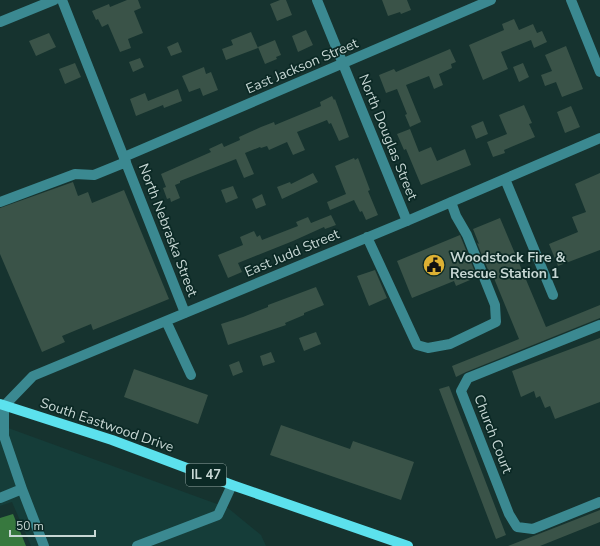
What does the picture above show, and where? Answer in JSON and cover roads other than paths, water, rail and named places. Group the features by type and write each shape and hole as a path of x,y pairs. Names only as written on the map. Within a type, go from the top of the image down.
{"main road":[{"name":"South Eastwood Drive","path":"2,405 112,440 232,485 408,546"}],"street":[{"path":"0,22 54,0"},
{"name":"North Nebraska Street","path":"62,0 185,313"},
{"name":"North Douglas Street","path":"317,0 407,221"},
{"name":"East Jackson Street","path":"0,202 75,174 94,175 125,160 491,0"},
{"path":"571,0 600,72"},
{"name":"East Judd Street","path":"2,405 33,376 407,221 600,138"},
{"path":"505,179 553,295"},
{"path":"367,237 417,345 428,348 450,344 496,322 495,305 467,235 456,216 451,202"},
{"path":"166,321 191,376"},
{"name":"Church Court","path":"600,325 468,378 461,391 509,514 517,527 534,529 600,502"},
{"path":"2,405 4,436 44,546"},
{"path":"137,546 218,515 232,485"},
{"path":"0,498 22,489"}],"place":[{"name":"Woodstock Fire & Rescue Station 1","path":"434,265"}]}
